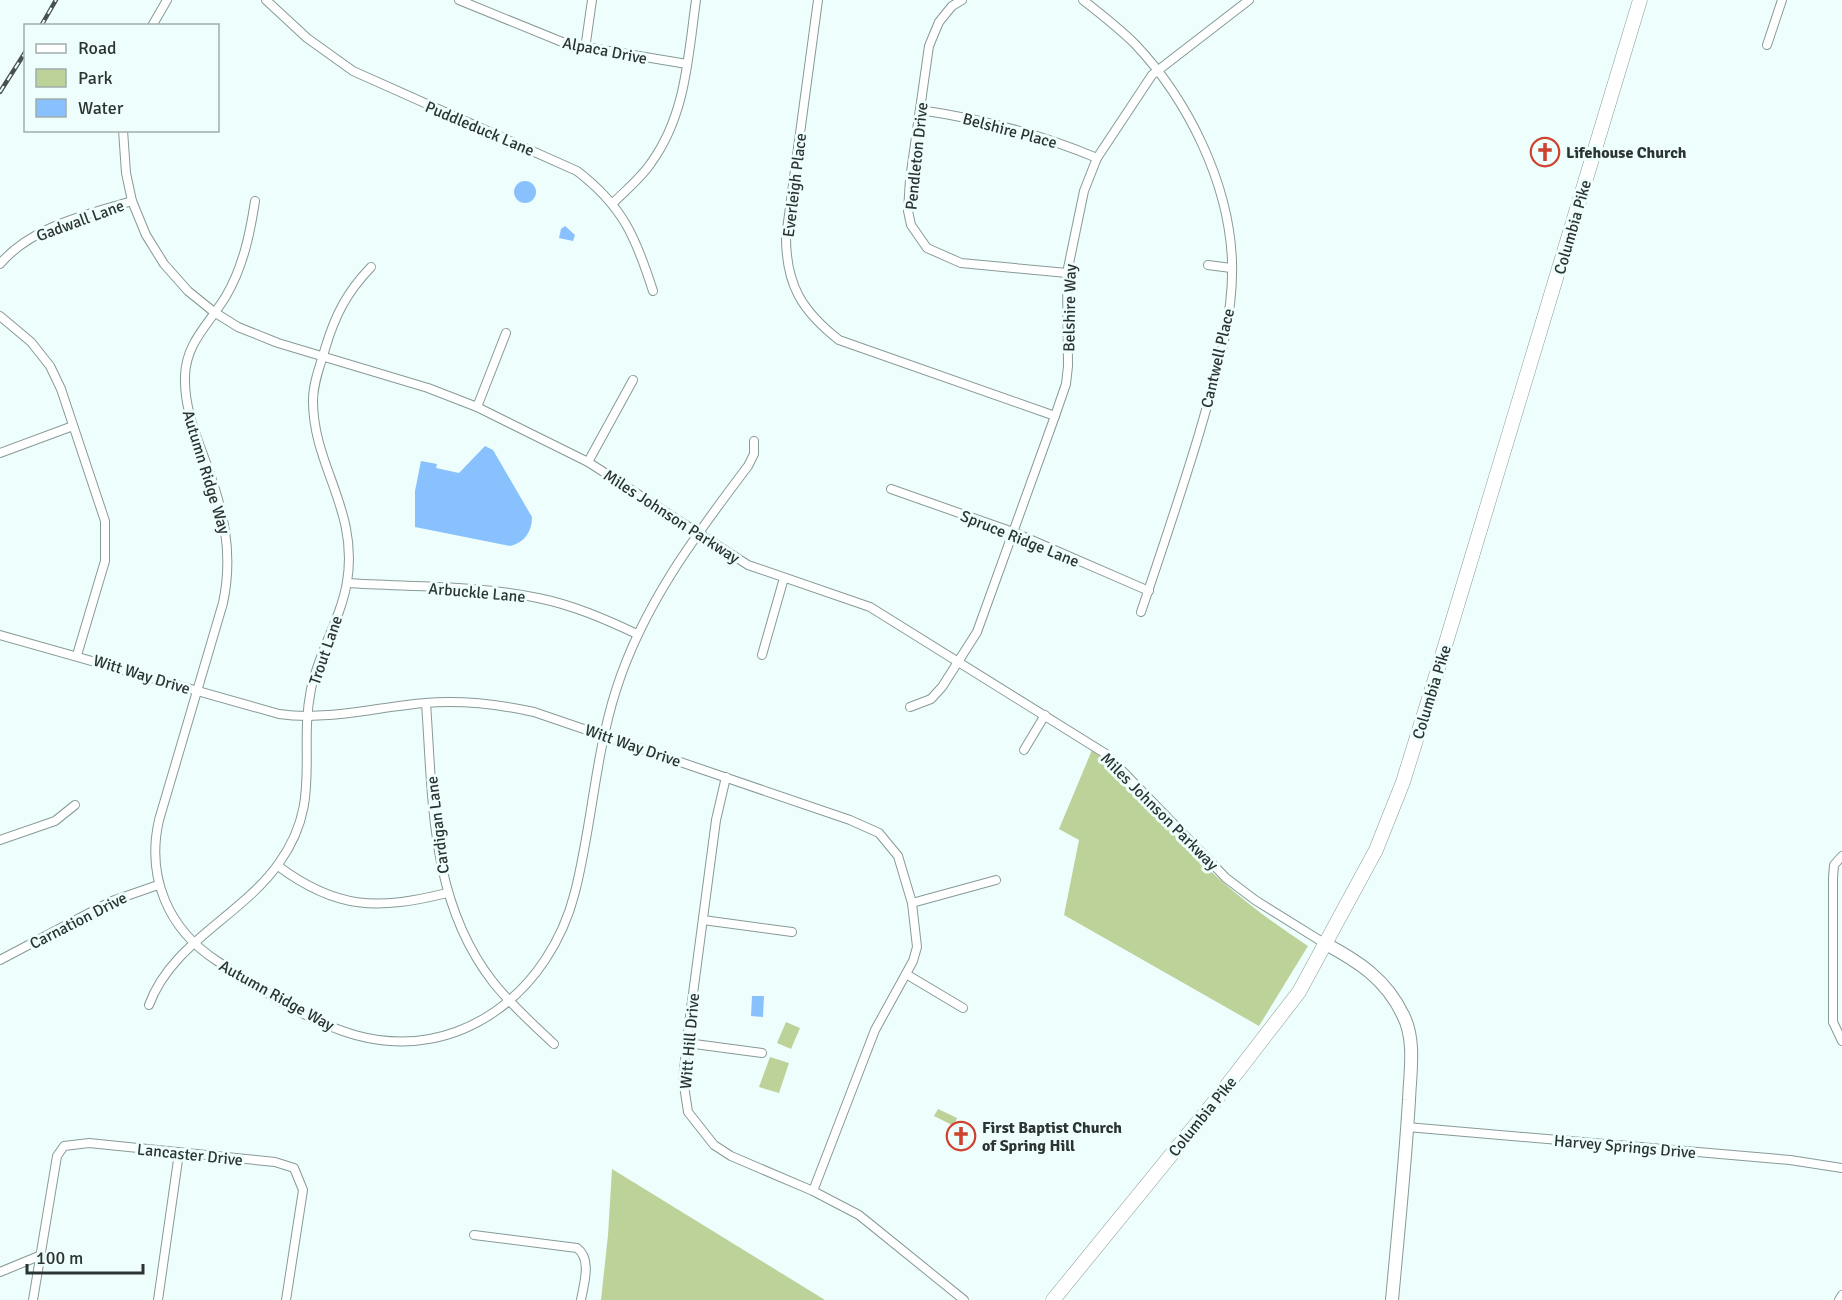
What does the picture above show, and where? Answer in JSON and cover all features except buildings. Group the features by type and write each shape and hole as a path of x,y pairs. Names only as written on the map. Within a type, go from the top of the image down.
{"main road":[{"name":"Columbia Pike","path":"1053,1300 1211,1106 1299,992 1317,961 1324,942 1376,850 1403,782 1640,0"},
{"path":"1324,942 1373,974 1387,988 1404,1017 1410,1045 1407,1127 1392,1300"}],"street":[{"path":"153,24 167,0"},
{"name":"Puddleduck Lane","path":"266,0 315,45 353,71 565,164 593,183 613,203 639,246 654,291"},
{"name":"Alpaca Drive","path":"459,0 550,38 585,49 687,64"},
{"path":"585,49 592,0"},
{"path":"613,203 650,165 669,133 681,100 696,0"},
{"name":"Everleigh Place","path":"818,0 786,237 788,268 800,301 819,324 839,340 1055,416"},
{"name":"Pendleton Drive","path":"962,0 948,3 929,46 908,211 911,225 927,248 970,265 1067,273"},
{"name":"Cantwell Place","path":"1083,0 1136,45 1157,71 1192,126 1210,164 1227,222 1231,267 1227,329 1179,500 1142,612"},
{"name":"Belshire Way","path":"910,707 931,699 959,663 984,615 1055,416 1068,366 1067,273 1084,191 1097,158 1130,105 1157,71 1249,0"},
{"path":"1767,45 1782,0"},
{"name":"Belshire Place","path":"920,110 996,123 1070,146 1097,158"},
{"name":"Miles Johnson Parkway","path":"123,132 124,159 132,201 155,252 188,291 214,312 257,335 428,388 477,407 588,462 738,560 870,607 1106,754 1226,878 1255,900 1324,942"},
{"name":"Gadwall Lane","path":"0,264 22,244 51,228 132,201"},
{"name":"Autumn Ridge Way","path":"255,201 246,249 238,273 194,341 185,373 190,416 222,511 229,553 224,603 156,834 154,858 158,885 176,923 194,944 230,969 335,1028 374,1039 406,1041 452,1034 485,1018 510,1002 536,976 556,945 575,894 604,734 616,689 637,634 663,585 697,534 748,466 754,454 754,441"},
{"path":"1208,266 1231,267"},
{"name":"Trout Lane","path":"149,1005 165,975 194,944 278,866 293,841 307,801 309,717 314,679 347,584 350,549 344,512 314,418 314,394 336,313 344,298 371,267"},
{"path":"0,316 31,342 50,366 105,521 107,540 99,582 77,655"},
{"path":"477,407 506,333"},
{"path":"588,462 633,380"},
{"path":"0,453 73,426"},
{"name":"Spruce Ridge Lane","path":"891,489 1013,532 1149,591"},
{"path":"762,655 784,578"},
{"name":"Arbuckle Lane","path":"347,584 510,593 538,598 597,616 637,634"},
{"name":"Witt Way Drive","path":"0,635 77,655 266,711 309,717 426,703 481,703 517,708 604,734 849,820 879,833 897,856 912,903 918,937 916,955 875,1030 813,1191"},
{"name":"Cardigan Lane","path":"426,703 437,846 447,893 472,951 510,1002 554,1044"},
{"path":"1024,750 1045,715"},
{"name":"Witt Hill Drive","path":"726,777 716,820 682,1079 688,1112 714,1145 731,1156 813,1191 858,1215 964,1300"},
{"path":"0,840 55,821 75,805"},
{"path":"1842,856 1834,865 1833,878 1833,1022 1842,1041"},
{"path":"278,866 306,885 343,900 378,905 401,904 447,893"},
{"path":"912,903 996,880"},
{"name":"Carnation Drive","path":"0,960 112,901 158,885"},
{"path":"703,920 792,932"},
{"path":"906,974 963,1008"},
{"path":"687,1043 762,1053"},
{"name":"Harvey Springs Drive","path":"1407,1127 1790,1160 1842,1168"},
{"name":"Lancaster Drive","path":"33,1300 57,1156 64,1146 89,1143 275,1162 294,1168 298,1172 303,1190 285,1300"},
{"path":"158,1300 179,1153"},
{"path":"474,1235 577,1248 582,1251 586,1265 582,1300"},
{"path":"0,1272 39,1256"},
{"path":"1839,1300 1842,1295"}],"green space":[{"path":"1092,750 1118,773 1217,877 1261,913 1308,946 1259,1026 1064,915 1079,840 1059,829"},
{"path":"786,1022 800,1028 791,1049 777,1043"},
{"path":"770,1057 789,1063 779,1093 759,1087"},
{"path":"938,1109 957,1118 954,1126 934,1116"},
{"path":"612,1169 825,1300 601,1300"}],"water":[{"path":"525,181 533,184 536,192 533,200 525,203 517,200 514,192 517,184"},
{"path":"565,226 575,235 573,241 559,238 561,229"},
{"path":"485,446 493,450 532,517 531,527 526,536 510,546 415,527 415,491 421,461 437,464 436,468 459,473"},
{"path":"752,996 764,996 763,1017 751,1016"}],"railway":[{"path":"42,24 56,0"},
{"path":"0,92 24,54"}],"place":[{"name":"Lifehouse Church","path":"1545,152"},
{"name":"First Baptist Church of Spring Hill","path":"961,1136"}]}
